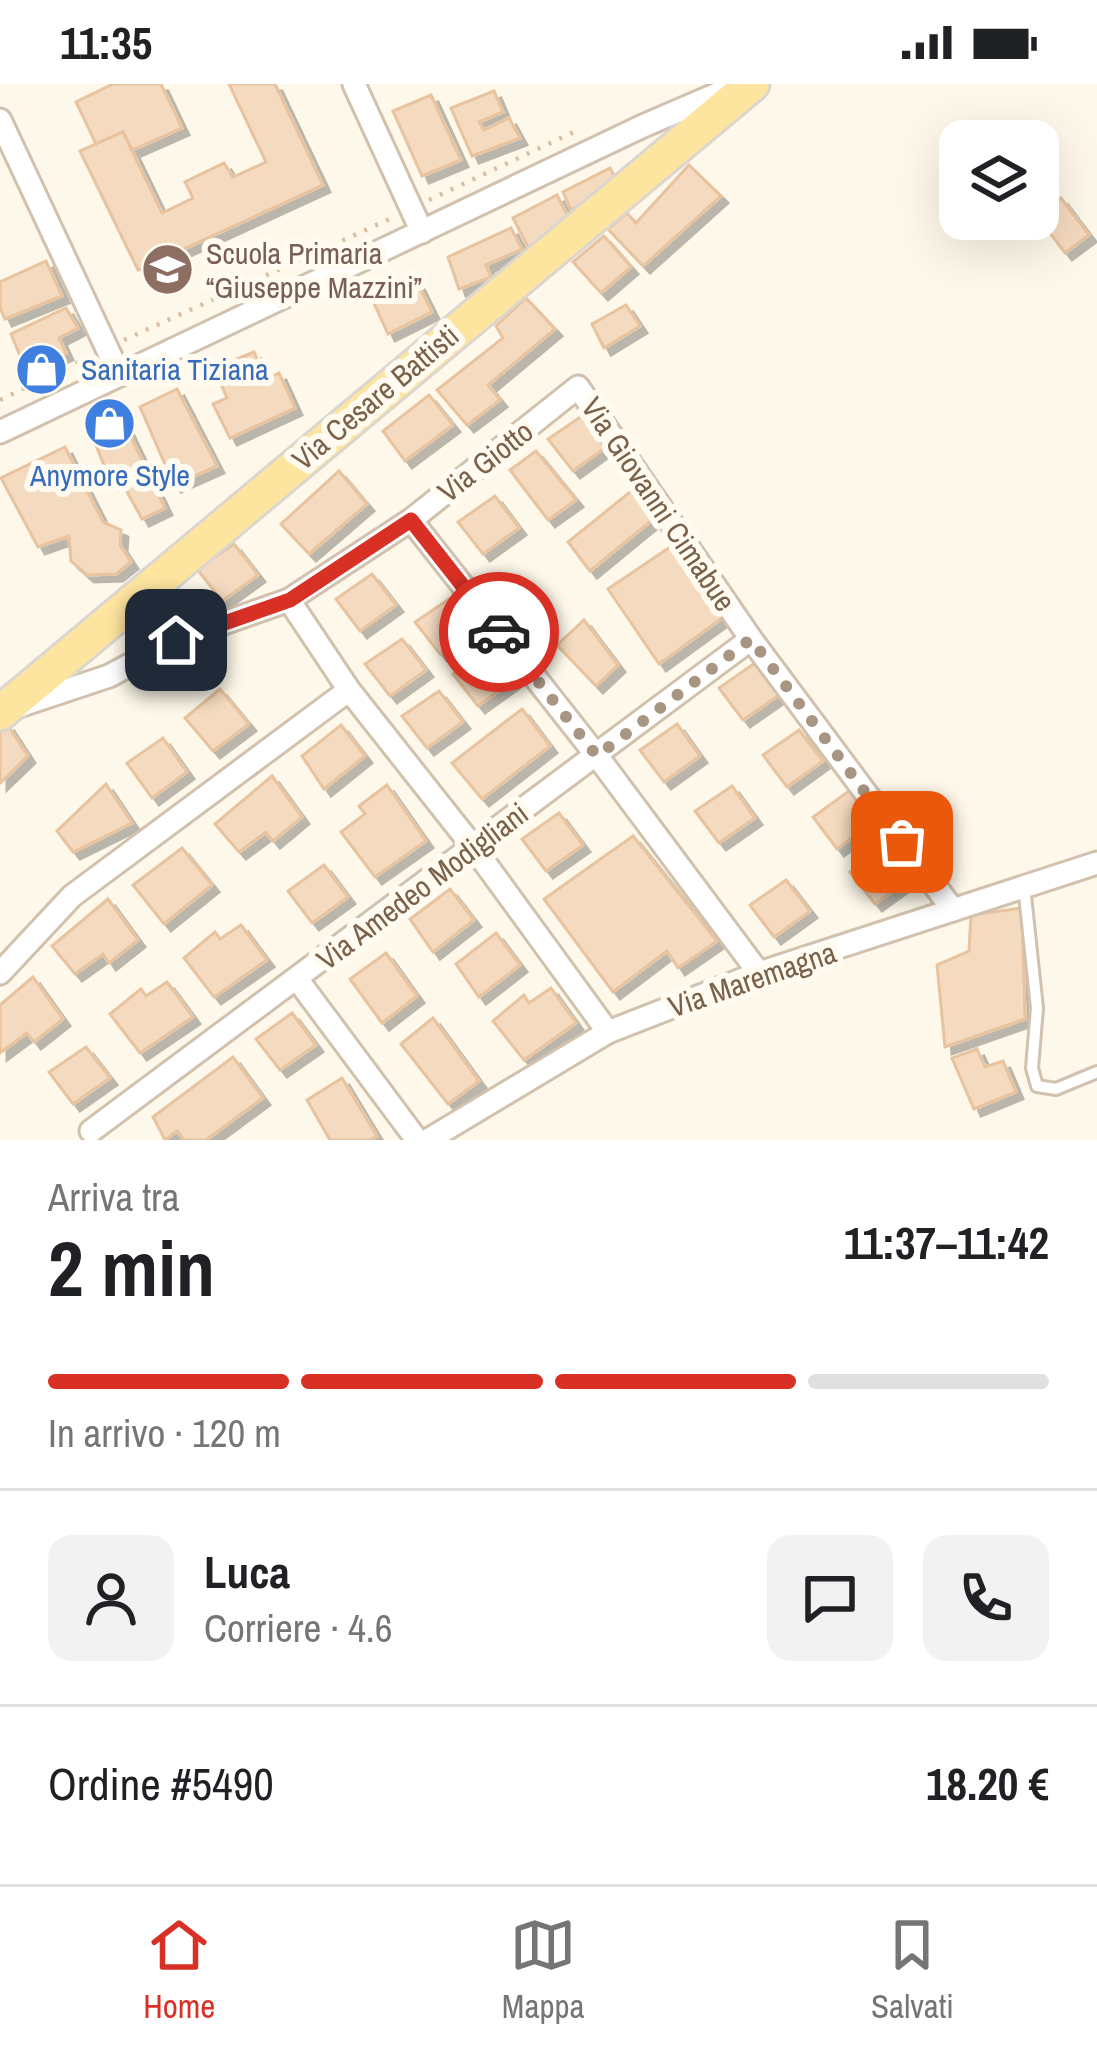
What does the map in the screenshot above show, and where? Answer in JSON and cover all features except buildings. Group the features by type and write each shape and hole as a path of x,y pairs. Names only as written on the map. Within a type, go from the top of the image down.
{"main road":[{"name":"Via Cesare Battisti","path":"0,712 752,84"}],"street":[{"path":"354,84 422,232"},
{"path":"0,431 740,84"},
{"path":"0,120 119,374"},
{"name":"Via Giotto","path":"0,712 109,676 176,640 290,600 411,520 578,387"},
{"name":"Via Giovanni Cimabue","path":"578,387 751,639 953,910"},
{"path":"411,520 597,756 759,973"},
{"path":"290,600 349,690 474,848 608,1032"},
{"name":"Via Amedeo Modigliani","path":"91,1131 751,639"},
{"path":"0,973 73,896 349,690"},
{"name":"Via Maremagna","path":"428,1140 608,1032 759,973 1097,862"},
{"path":"297,979 417,1140"}],"lane":[{"path":"1024,886 1036,1008 1032,1068 1037,1085 1056,1089 1097,1072"}],"way so far":[{"path":"499,632 597,756 751,639 902,842"}],"place":[{"name":"Scuola Primaria “Giuseppe Mazzini”","path":"167,270"},
{"name":"Sanitaria Tiziana","path":"42,369"},
{"name":"Anymore Style","path":"110,423"}],"route":[{"path":"176,640 290,600 411,520 499,632"}]}
